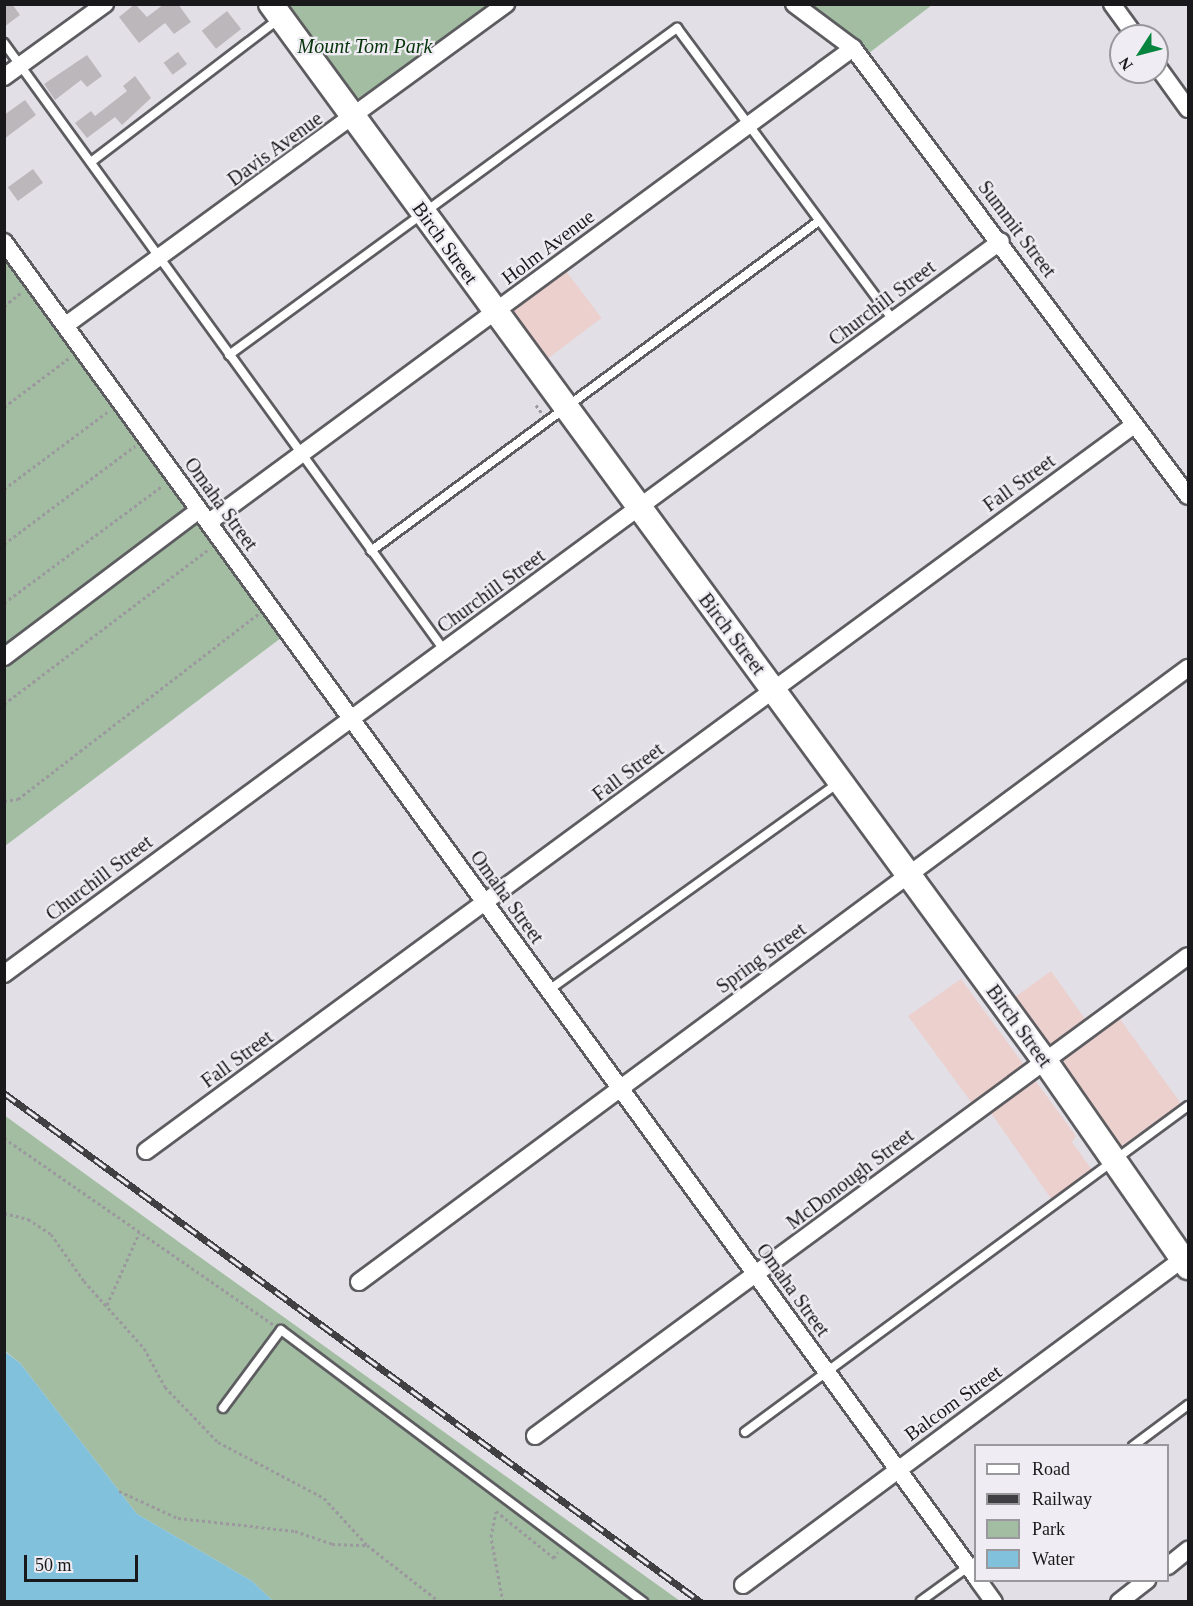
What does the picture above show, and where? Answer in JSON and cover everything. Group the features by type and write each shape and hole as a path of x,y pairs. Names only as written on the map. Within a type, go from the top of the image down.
{"main road":[{"name":"Birch Street","path":"276,11 1045,1061 1187,1261"}],"street":[{"path":"4,77 105,4"},
{"name":"Davis Avenue","path":"66,325 506,4"},
{"name":"Summit Street","path":"794,4 853,48 1001,241 1188,496"},
{"path":"1112,4 1126,24"},
{"name":"Holm Avenue","path":"4,657 204,516 303,453 853,48"},
{"path":"1169,83 1188,109"},
{"name":"Churchill Street","path":"4,974 351,717 640,510 1001,241"},
{"name":"Omaha Street","path":"4,242 757,1275 826,1373 974,1571"},
{"name":"Fall Street","path":"146,1151 486,904 773,689 1134,425"},
{"name":"Spring Street","path":"358,1282 1188,668"},
{"name":"McDonough Street","path":"536,1436 1188,956"},
{"name":"Balcom Street","path":"743,1585 897,1470 1187,1261"},
{"path":"1169,1564 1188,1550"},
{"name":"Omaha Street","path":"981,1582 994,1602"},
{"path":"1119,1602 1146,1582"}],"lane":[{"path":"91,162 276,11"},
{"path":"229,355 424,215 677,28 894,321"},
{"path":"4,43 161,256 229,355 303,453 444,651"},
{"path":"371,551 819,221"},
{"path":"549,990 840,782"},
{"path":"745,1432 1188,1106"},
{"path":"223,1408 281,1330 643,1602"},
{"path":"1136,1444 1188,1405"},
{"path":"921,1601 974,1571"}],"path":[{"path":"4,306 35,283"},
{"path":"4,407 83,348"},
{"path":"4,489 121,403"},
{"path":"536,405 542,413"},
{"path":"4,544 146,438"},
{"path":"4,603 175,476"},
{"path":"4,704 222,539"},
{"path":"4,801 18,799 269,606"},
{"path":"4,1138 281,1330"},
{"path":"106,1305 139,1233"},
{"path":"119,1491 178,1518 295,1531 332,1544 367,1545"},
{"path":"503,1602 491,1537 496,1511 554,1558 564,1543"}],"shaded area":[{"path":"566,271 602,318 546,360 510,313"},
{"path":"1051,971 1097,1036 1120,1019 1182,1105 1117,1151 1008,1002"},
{"path":"961,979 1076,1136 1072,1142 1092,1170 1052,1200 979,1096 971,1102 908,1016"}],"green space":[{"name":"Mount Tom Park","path":"283,5 493,5 359,98 351,95"},
{"path":"811,5 932,5 869,53"},
{"path":"4,260 281,638 5,846 4,846"},
{"path":"4,1115 680,1601 273,1601 252,1581 137,1514 20,1363 5,1351"}],"water":[{"path":"4,1351 20,1363 137,1514 252,1581 273,1601 5,1601"}],"building":[{"path":"4,4 12,4 20,15 4,27"},
{"path":"135,4 147,17 164,4 178,4 191,22 174,34 165,23 139,43 119,17"},
{"path":"227,11 241,29 216,49 202,31"},
{"path":"178,52 187,64 173,75 164,63"},
{"path":"87,55 102,76 87,87 81,80 55,100 44,84"},
{"path":"135,76 151,98 122,125 115,117 87,138 75,123 91,111 95,116 127,91 123,86"},
{"path":"25,100 36,115 4,139 4,115"},
{"path":"33,169 43,183 18,201 8,187"}],"railway":[{"path":"4,1093 701,1602"}]}
